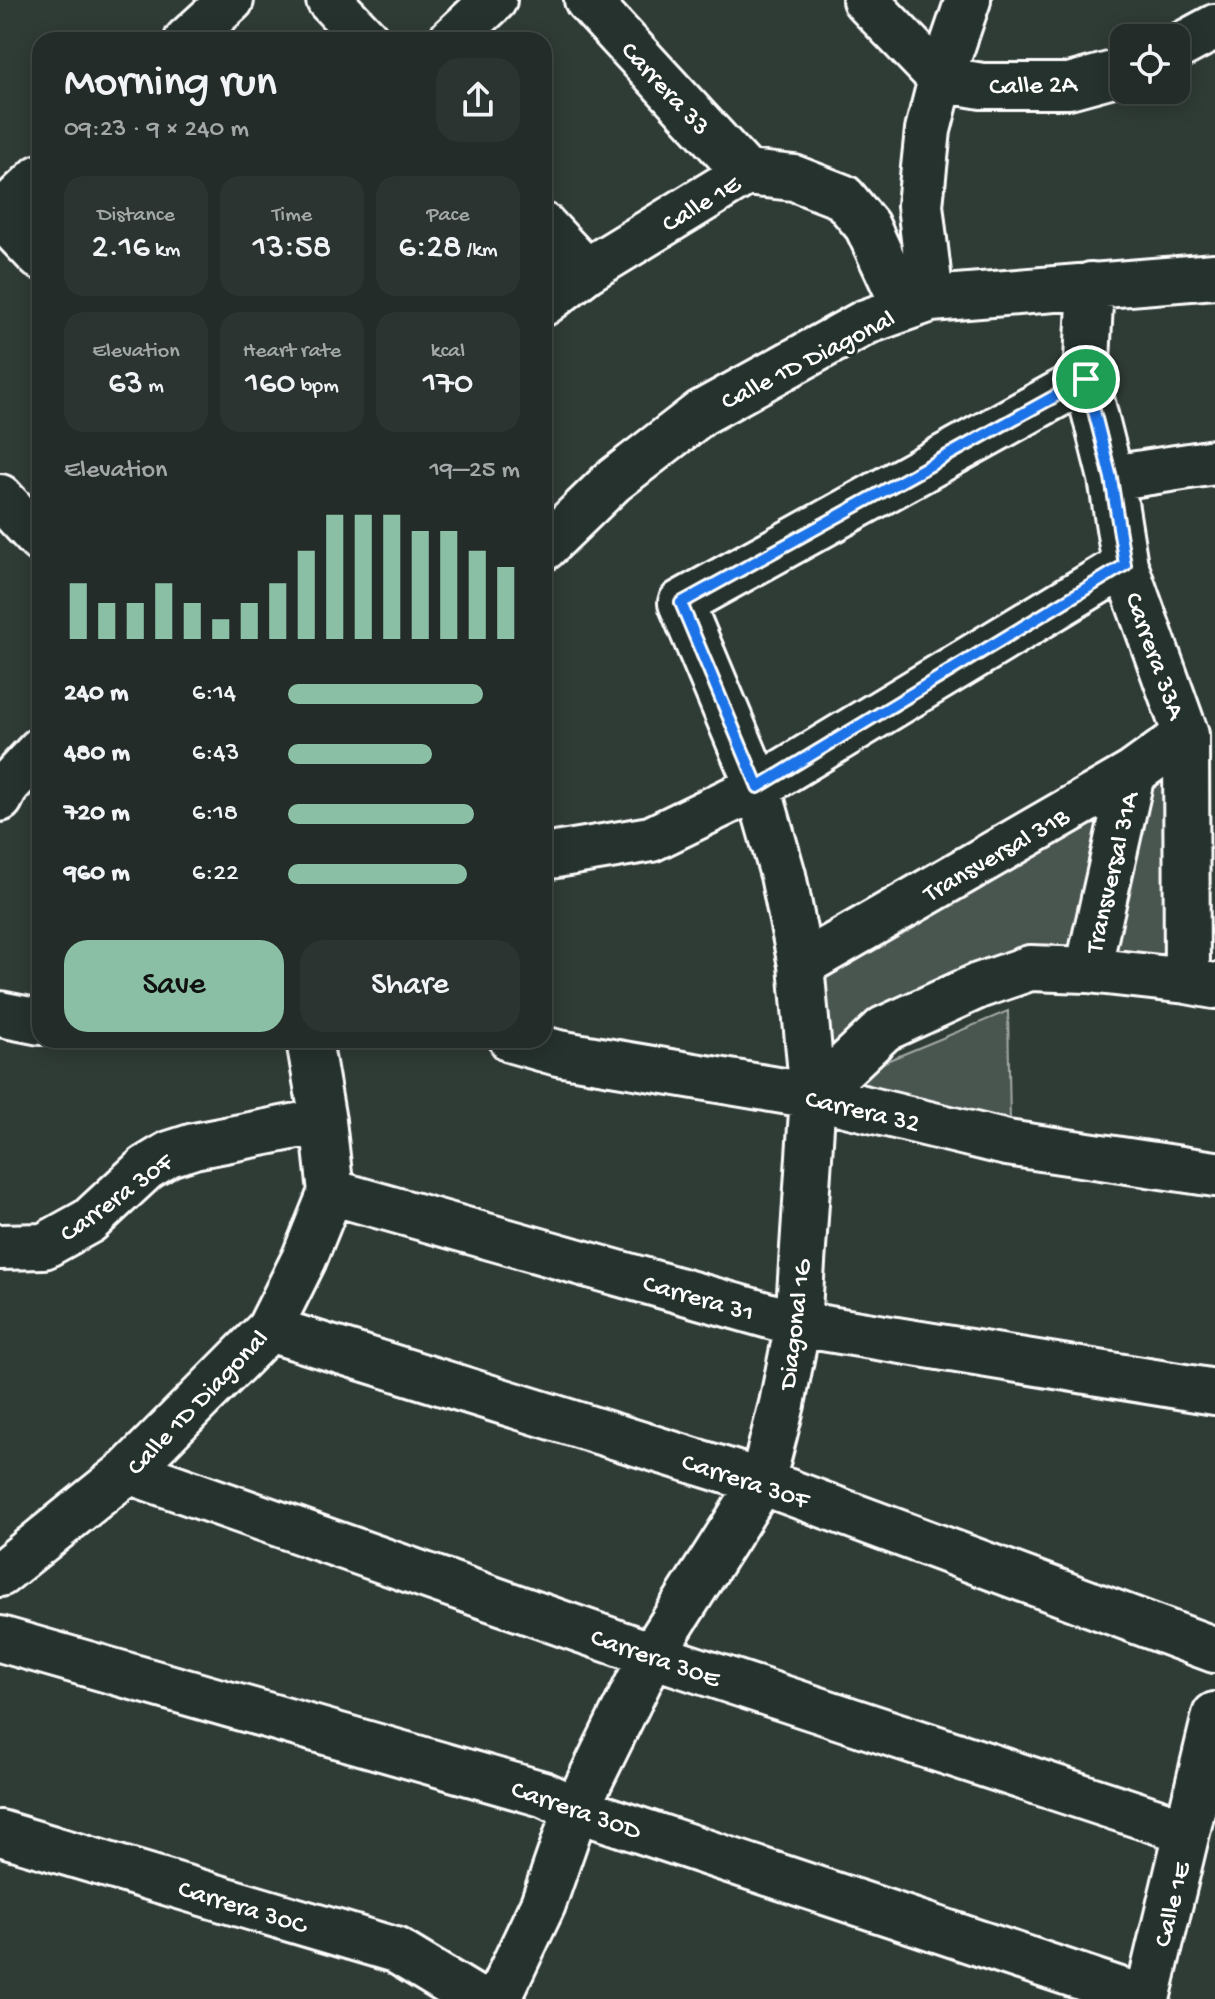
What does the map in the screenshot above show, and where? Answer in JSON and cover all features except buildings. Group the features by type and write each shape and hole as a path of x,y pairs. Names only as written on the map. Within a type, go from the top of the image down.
{"street":[{"path":"329,0 359,32"},
{"path":"460,32 494,0"},
{"name":"Carrera 33","path":"587,0 746,173"},
{"path":"865,0 941,79"},
{"path":"918,303 920,205 928,130 941,79 968,0"},
{"path":"195,32 227,1"},
{"path":"1190,40 1215,27"},
{"name":"Calle 2A","path":"941,79 982,86 1069,86 1110,75"},
{"name":"Calle 1E","path":"552,297 586,271 746,173 794,178 843,197 867,226 918,303"},
{"path":"32,185 0,215 32,249"},
{"path":"552,235 586,271"},
{"name":"Calle 1D Diagonal","path":"552,540 613,481 701,413 866,322 918,303 1215,276"},
{"name":"Carrera 33A","path":"1091,285 1086,379 1111,478 1125,565 1186,735 1201,984"},
{"name":"Diagonal 1G","path":"498,1999 543,1904 576,1809 652,1655 762,1482 798,1324 813,1096 801,965 783,875 758,787 681,603 1086,379"},
{"path":"1111,478 1215,462"},
{"path":"0,497 32,531"},
{"path":"552,856 651,839 758,787 1125,565"},
{"name":"Transversal 31B","path":"801,965 1132,774 1186,735"},
{"path":"2,787 32,758"},
{"name":"Transversal 31A","path":"1088,970 1132,774"},
{"name":"Transversal 31A","path":"813,1096 884,1029 978,986 1030,968 1088,970 1201,984"},
{"path":"0,1014 32,1020"},
{"name":"Calle 1D Diagonal","path":"1,1570 128,1471 269,1329 304,1259 331,1192 310,1048"},
{"name":"Carrera 32","path":"540,1048 813,1096 1007,1143 1215,1174"},
{"name":"Carrera 30F","path":"0,1247 44,1246 89,1221 146,1168 169,1154 194,1146 323,1121"},
{"name":"Carrera 31","path":"331,1192 798,1324 1215,1392"},
{"name":"Carrera 30F","path":"269,1329 762,1482 1215,1650"},
{"name":"Carrera 30E","path":"128,1471 652,1655 1187,1831"},
{"name":"Carrera 30D","path":"0,1639 543,1794 576,1809 1147,1999"},
{"name":"Calle 1E","path":"1147,1999 1215,1715"},
{"name":"Carrera 30C","path":"0,1833 395,1950 476,1999"}],"shaded area":[{"path":"1176,767 1177,969 1027,959 810,1071 799,972"},
{"path":"1008,1011 1010,1123 821,1088"}],"route":[{"path":"1086,379 1111,478 1125,565 758,787 681,603 1086,379"}]}
